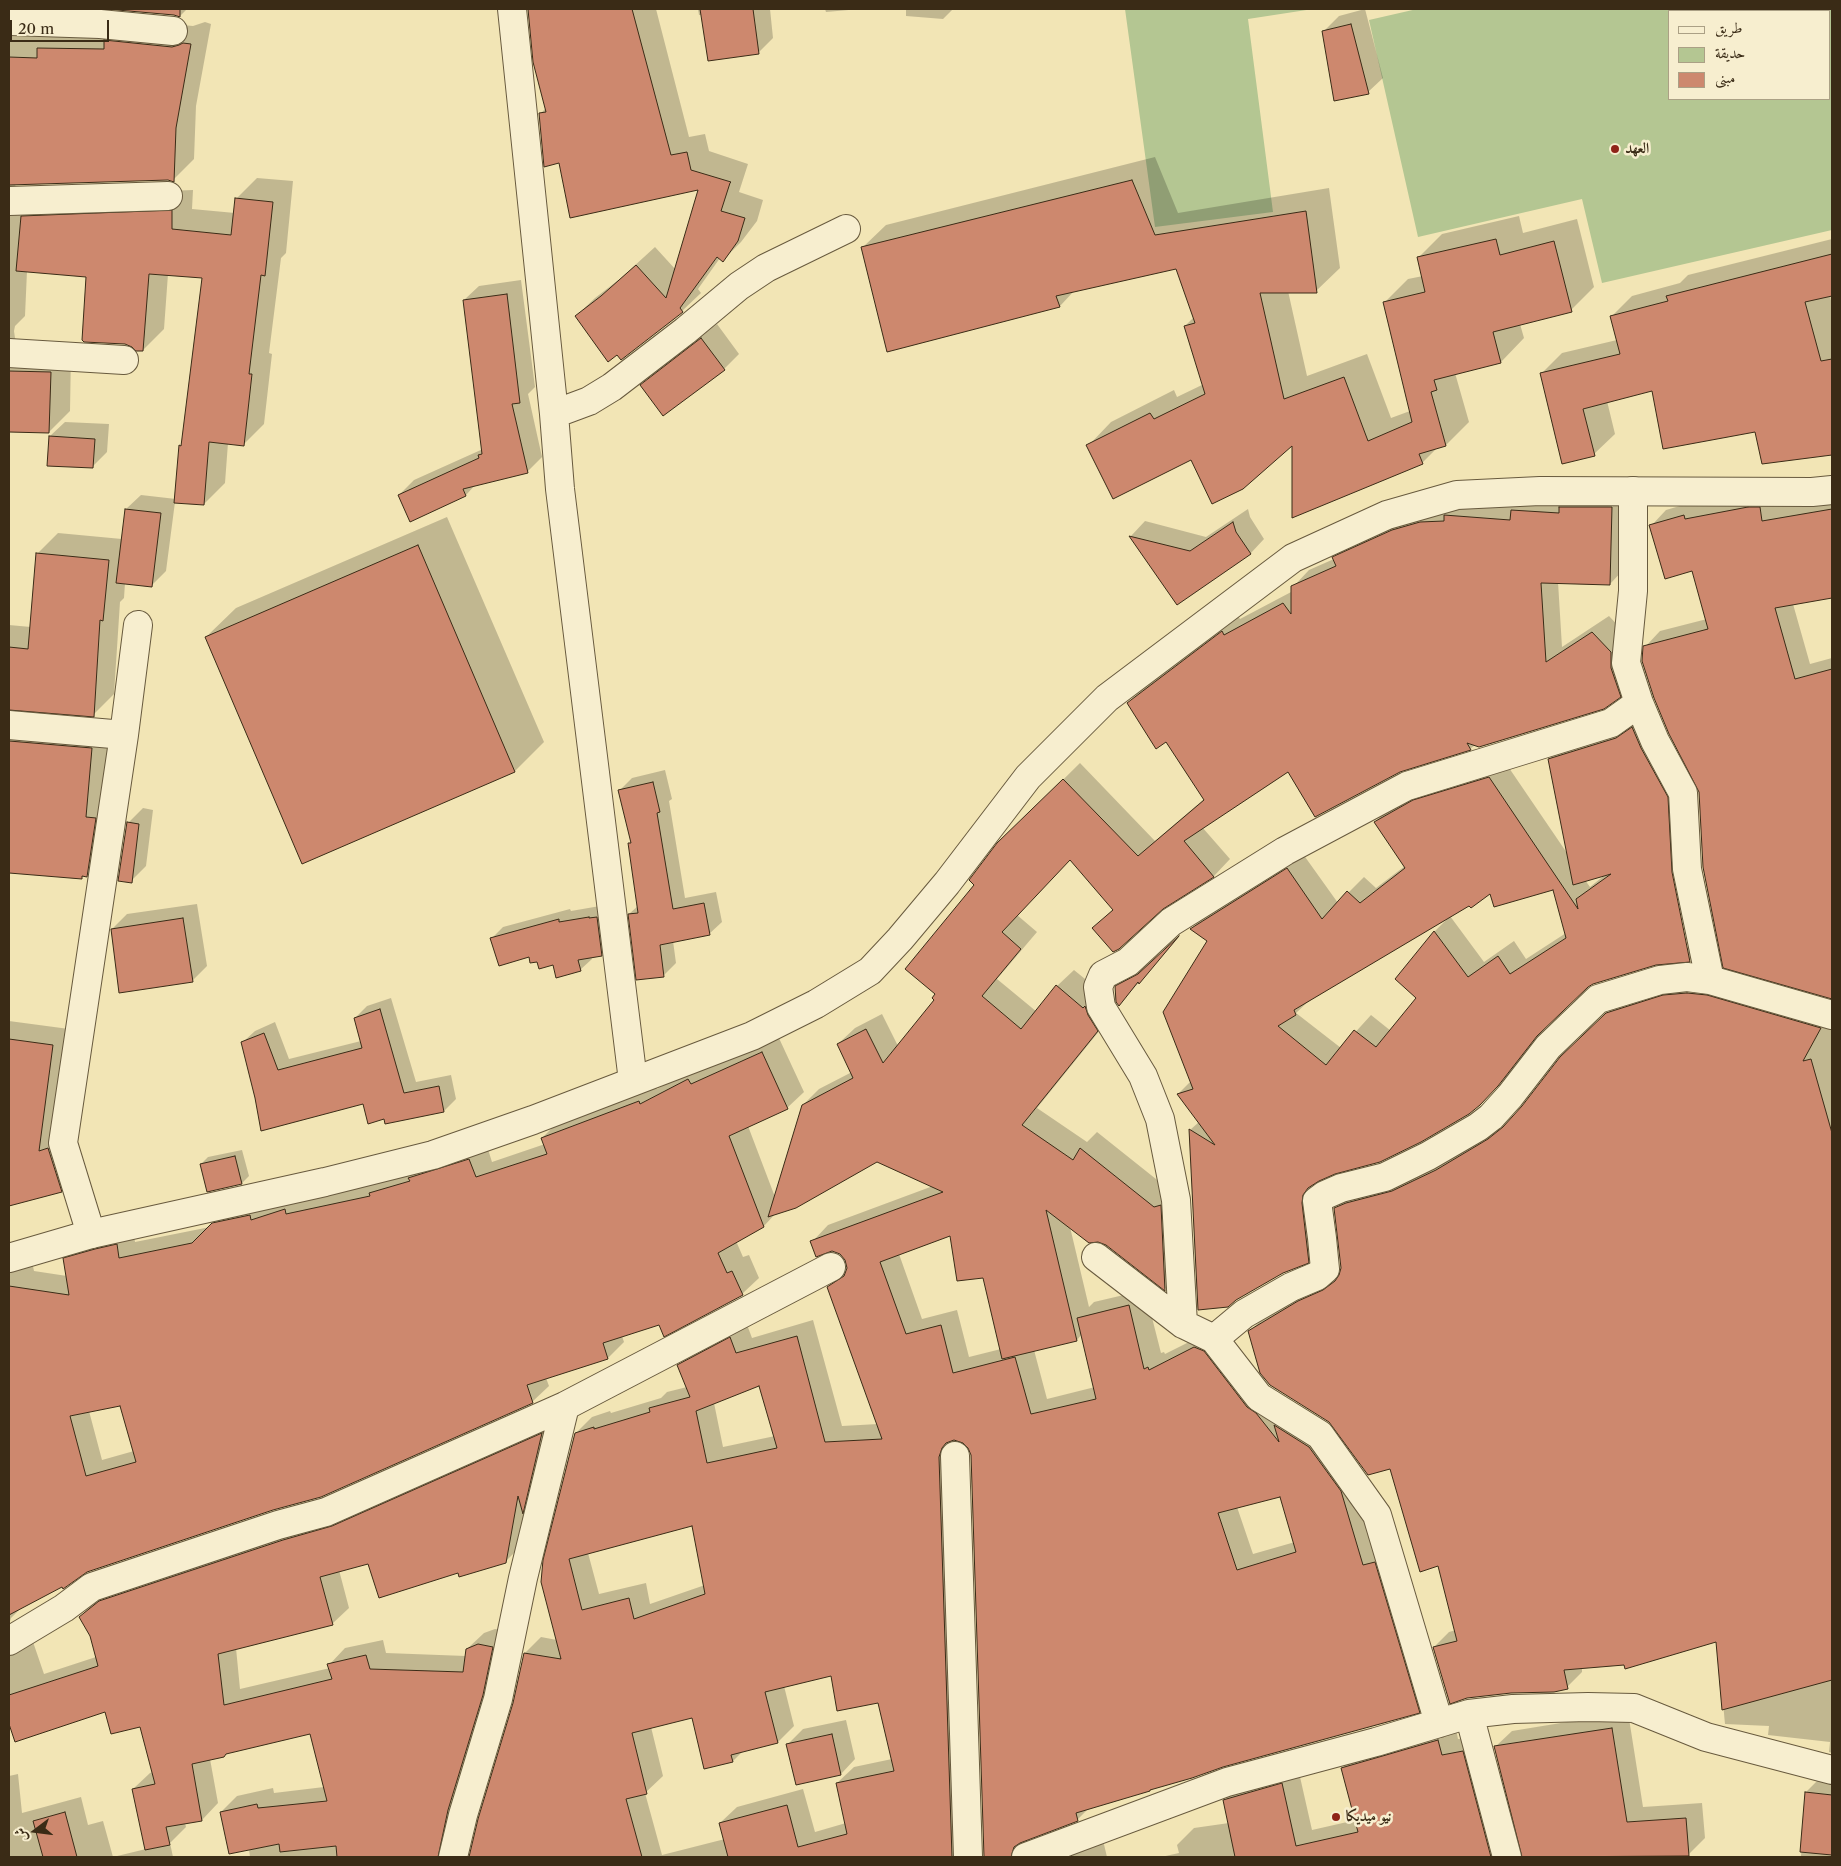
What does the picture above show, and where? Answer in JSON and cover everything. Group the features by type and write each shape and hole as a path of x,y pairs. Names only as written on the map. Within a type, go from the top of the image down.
{"street":[{"path":"512,9 560,489 632,1081"},
{"path":"9,21 100,16 173,31"},
{"path":"9,201 168,196"},
{"path":"554,414 589,402 612,387 685,331 739,286 766,268 846,229"},
{"path":"9,353 124,360"},
{"path":"9,1258 91,1234 325,1182 433,1155 533,1120 752,1036 816,1004 870,971 900,939 947,883 1028,777 1107,698 1293,558 1387,515 1457,495 1540,492 1812,492 1832,490"},
{"path":"1634,492 1633,592 1626,663 1639,704 1655,741 1682,793 1687,869 1710,980"},
{"path":"91,1234 64,1143 124,735 138,625"},
{"path":"1183,1324 1176,1200 1160,1119 1143,1076 1101,1007 1098,988 1104,975 1128,962 1171,922 1276,856 1407,786 1611,723 1639,704"},
{"path":"9,725 124,735"},
{"path":"1214,1339 1244,1314 1291,1287 1317,1276 1325,1269 1316,1201 1341,1188 1385,1177 1428,1156 1478,1127 1491,1117 1510,1096 1548,1047 1598,999 1660,980 1687,977 1710,980 1832,1015"},
{"path":"1096,1257 1183,1324 1214,1339 1259,1397 1320,1435 1377,1515 1439,1723"},
{"path":"9,1641 64,1608 92,1587 269,1528 326,1512 565,1406 830,1267"},
{"path":"453,1857 463,1814 498,1699 523,1578 565,1406"},
{"path":"955,1456 968,1857"},
{"path":"1026,1857 1227,1782 1469,1714 1532,1709 1634,1708 1706,1737 1832,1770"},
{"path":"1469,1714 1507,1857"}],"green space":[{"path":"1125,9 1313,9 1248,19 1273,212 1155,227"},
{"name":"العهد","path":"1417,9 1832,9 1832,230 1602,283 1582,199 1418,237 1369,20"}],"building":[{"path":"106,9 180,9 180,17 174,15"},
{"path":"528,9 632,9 671,155 687,152 691,170 731,182 721,211 745,218 738,241 723,262 717,257 680,308 683,312 621,360 617,355 608,362 575,316 636,265 666,298 698,190 570,218 559,163 544,167 539,113 546,112 533,62"},
{"path":"700,9 753,9 759,54 708,61"},
{"path":"1351,24 1369,94 1334,101 1322,31"},
{"path":"104,40 172,47 183,43 191,44 176,128 174,182 168,180 9,185 9,57 37,58 37,48 104,49"},
{"path":"1132,180 1155,235 1306,211 1317,293 1260,293 1284,399 1344,377 1368,441 1412,422 1383,302 1425,292 1417,257 1496,239 1500,255 1554,241 1572,312 1493,332 1501,363 1434,380 1437,390 1431,392 1446,446 1419,454 1423,464 1292,518 1292,446 1243,489 1212,504 1191,460 1113,499 1086,445 1150,413 1154,419 1205,394 1184,326 1195,323 1176,269 1056,296 1060,307 887,352 861,247"},
{"path":"235,198 273,202 265,276 261,275 249,374 252,374 244,446 209,442 204,505 174,503 179,445 181,446 202,278 149,274 143,351 136,351 125,344 84,342 82,340 86,277 16,271 21,216 172,210 172,229 231,235"},
{"path":"1832,254 1832,296 1805,302 1821,361 1832,359 1832,455 1762,464 1755,432 1663,449 1652,391 1583,409 1595,456 1562,464 1540,373 1620,354 1610,316 1668,301 1666,296"},
{"path":"507,294 520,403 512,404 528,473 463,489 466,496 410,522 398,495 479,458 478,455 482,454 463,300"},
{"path":"701,338 725,370 663,416 640,385"},
{"path":"9,371 51,372 49,433 9,432"},
{"path":"49,436 95,439 93,468 47,466"},
{"path":"1559,507 1612,507 1610,585 1541,583 1546,662 1592,632 1611,652 1611,668 1621,697 1604,709 1479,747 1467,743 1471,750 1400,772 1315,817 1288,772 1184,841 1214,877 1163,909 1119,949 1113,952 1092,928 1113,910 1070,860 1002,932 1021,949 982,996 1021,1029 1056,985 1083,1008 1085,1006 1098,1031 1022,1125 1073,1160 1080,1148 1154,1207 1161,1205 1165,1291 1106,1245 1098,1242 1089,1243 1046,1210 1077,1341 1002,1359 983,1278 957,1281 950,1236 880,1262 906,1334 941,1325 953,1373 1015,1357 1031,1414 1096,1399 1077,1318 1129,1305 1144,1369 1148,1367 1149,1370 1194,1347 1204,1351 1247,1407 1256,1413 1279,1442 1274,1425 1309,1447 1341,1491 1363,1565 1375,1562 1420,1713 1223,1767 1076,1813 1078,1821 1020,1843 1014,1847 1011,1857 984,1857 971,1455 963,1443 954,1440 946,1443 939,1457 952,1857 728,1857 719,1823 787,1805 798,1847 847,1834 836,1783 894,1771 878,1703 837,1711 831,1676 765,1692 778,1743 731,1755 733,1762 704,1769 692,1718 632,1733 647,1794 626,1799 642,1857 469,1857 478,1819 513,1703 524,1653 561,1659 541,1582 543,1560 575,1433 650,1412 649,1408 690,1397 677,1365 730,1337 736,1353 797,1336 825,1442 882,1439 827,1287 844,1276 847,1268 845,1260 840,1254 832,1251 816,1257 810,1241 943,1192 877,1162 796,1208 768,1217 802,1105 853,1078 837,1044 866,1029 883,1063 934,1000 932,998 935,994 905,969 974,885 969,880 997,843 1063,779 1138,856 1204,800 1166,742 1156,749 1127,703 1222,631 1224,635 1283,603 1291,614 1291,586 1336,566 1332,557 1392,530 1420,522 1444,521 1444,515 1510,520 1511,510 1559,513","holes":["759,1386 777,1448 707,1463 696,1411","1280,1497 1296,1552 1237,1570 1218,1513","692,1526 705,1594 634,1619 629,1598 582,1610 569,1559"]},
{"path":"1748,507 1760,507 1762,521 1832,509 1832,598 1775,608 1795,679 1832,669 1832,999 1723,968 1703,867 1699,792 1669,734 1654,698 1642,661 1643,646 1708,629 1692,571 1665,579 1649,525 1684,515 1685,519"},
{"path":"125,509 161,513 152,587 116,583"},
{"path":"1233,522 1236,532 1251,554 1177,605 1129,536 1190,551"},
{"path":"418,545 515,772 302,864 205,637"},
{"path":"36,553 109,560 103,621 100,620 94,717 9,710 9,647 28,649"},
{"path":"1632,727 1641,748 1668,797 1672,872 1690,962 1656,965 1588,987 1537,1036 1498,1086 1469,1114 1421,1142 1380,1162 1335,1174 1308,1188 1303,1195 1302,1203 1309,1263 1283,1273 1236,1300 1228,1307 1198,1310 1189,1129 1215,1145 1177,1094 1193,1089 1163,1012 1207,941 1190,929 1287,868 1322,919 1347,891 1360,903 1405,868 1374,822 1413,800 1489,777 1578,909 1576,899 1611,874 1573,885 1548,759 1616,738","holes":["1553,890 1566,938 1510,974 1498,956 1468,977 1434,931 1395,979 1416,998 1376,1047 1354,1030 1326,1065 1278,1026 1296,1015 1294,1010 1469,906 1471,908 1490,894 1494,907"]},
{"path":"9,741 92,748 86,817 96,818 87,877 82,876 82,879 9,873"},
{"path":"653,782 660,812 657,813 673,909 704,903 710,935 660,945 664,977 636,980 628,914 638,913 628,843 631,843 618,790"},
{"path":"127,822 139,824 132,883 118,881"},
{"path":"597,917 602,956 578,960 581,971 556,978 553,965 539,969 537,962 530,963 529,957 499,966 490,938 559,919 559,922"},
{"path":"183,918 193,982 119,993 111,929"},
{"path":"1179,936 1119,1006 1116,1002 1115,986 1138,974"},
{"path":"1687,993 1707,995 1821,1028 1803,1061 1811,1059 1832,1133 1832,1680 1722,1710 1716,1642 1625,1669 1624,1665 1564,1670 1568,1689 1554,1692 1511,1693 1467,1698 1450,1704 1433,1647 1457,1641 1438,1566 1420,1572 1390,1469 1368,1475 1329,1422 1270,1385 1260,1373 1248,1331 1298,1301 1323,1290 1335,1281 1341,1268 1334,1208 1392,1191 1436,1170 1488,1139 1503,1127 1522,1106 1560,1057 1606,1013 1663,995"},
{"path":"380,1009 404,1093 439,1086 444,1112 385,1124 384,1119 368,1124 363,1104 261,1131 241,1042 264,1033 278,1070 362,1048 354,1018"},
{"path":"9,1039 53,1045 39,1151 48,1148 62,1192 9,1206"},
{"path":"762,1052 788,1109 729,1136 764,1227 718,1253 727,1273 732,1271 743,1295 664,1337 659,1325 603,1343 608,1359 527,1385 533,1403 321,1497 273,1510 87,1572 63,1589 62,1587 9,1615 9,1286 69,1295 63,1258 117,1244 119,1258 192,1243 212,1223 250,1215 251,1220 285,1209 286,1214 370,1196 369,1193 410,1181 408,1178 469,1159 476,1177 547,1154 541,1138 639,1101 640,1104 688,1079 691,1084","holes":["120,1406 136,1462 86,1476 70,1416"]},
{"path":"235,1156 242,1184 207,1192 200,1164"},
{"path":"542,1433 523,1514 518,1496 506,1563 459,1577 458,1573 379,1598 368,1564 320,1577 333,1625 218,1654 224,1705 332,1679 327,1664 366,1655 370,1669 463,1672 466,1649 478,1644 493,1647 483,1695 448,1810 438,1857 337,1857 336,1846 280,1852 279,1844 229,1854 220,1812 257,1804 258,1808 327,1801 310,1734 192,1764 202,1821 166,1827 170,1845 145,1850 132,1789 155,1784 140,1727 111,1734 105,1712 15,1742 9,1724 9,1695 98,1666 90,1636 79,1617 99,1601 283,1540 332,1526"},
{"path":"1612,1728 1627,1822 1686,1818 1689,1856 1522,1857 1494,1746"},
{"path":"832,1734 841,1775 796,1785 786,1744"},
{"path":"1438,1740 1442,1755 1463,1751 1491,1857 1235,1857 1223,1800 1282,1783 1296,1846 1358,1832 1341,1768"},
{"path":"1805,1792 1832,1795 1832,1855 1800,1852"},
{"path":"65,1812 77,1857 43,1857 33,1821"}],"place":[{"name":"العهد","path":"1615,149"},
{"name":"نيو ميديكا","path":"1336,1817"}]}
